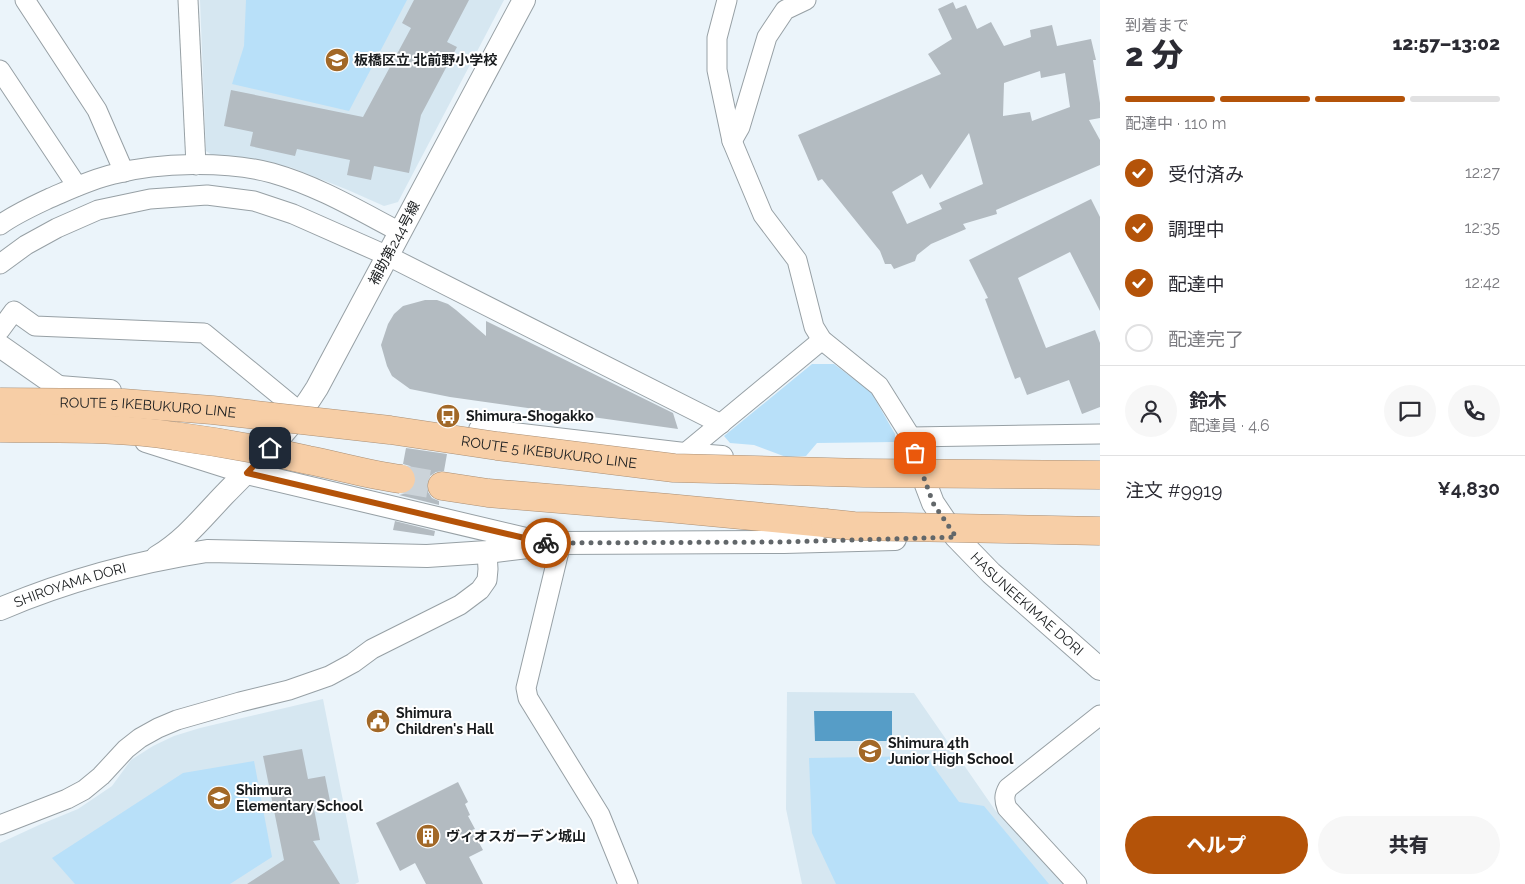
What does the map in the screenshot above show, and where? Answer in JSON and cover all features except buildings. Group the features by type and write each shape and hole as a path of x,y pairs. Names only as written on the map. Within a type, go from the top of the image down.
{"highway":[{"name":"ROUTE 5 IKEBUKURO LINE","path":"0,402 123,403 212,410 390,430 496,446 674,468 864,473 1100,474"},
{"name":"ROUTE 5 IKEBUKURO LINE","path":"0,428 118,430 172,435 401,479"},
{"path":"727,469 813,483 895,490 1100,493"},
{"path":"442,486 488,493 854,526 1100,531"},
{"path":"854,526 984,517 1100,516"}],"street":[{"path":"24,0 97,110 124,172"},
{"path":"188,0 196,165"},
{"name":"補助第244号線","path":"140,564 155,558 180,542 247,473 299,408 388,256 524,0"},
{"path":"727,0 717,38 717,70 732,141 763,215 797,260 814,327 822,340 879,386 910,437 920,469"},
{"path":"732,141 740,127 767,37 785,10 806,0"},
{"path":"0,70 77,186"},
{"path":"0,226 39,203 77,186 114,174 154,168 196,165 242,167 298,181 330,195 400,232"},
{"path":"0,264 26,244 98,210 150,199 207,195 254,201 293,214 388,256 721,424"},
{"path":"0,330 14,311 35,326 204,333 299,408"},
{"path":"684,454 822,340"},
{"path":"0,346 123,433 247,473 555,544"},
{"path":"59,387 299,408 684,454 920,469 1100,474"},
{"path":"0,438 123,433"},
{"path":"910,437 1100,434"},
{"name":"HASUNEEKIMAE DORI","path":"920,469 933,503 956,537 991,573 1100,669"},
{"path":"140,564 207,551 427,556 487,552 555,544 784,542 956,537 1100,542"},
{"path":"555,544 526,688 528,698 600,815 628,884"},
{"path":"0,825 84,790 101,776 126,749 140,738 158,728 177,720 289,690 329,676 353,663 372,649 460,605 480,590 487,580 487,552"},
{"name":"SHIROYAMA DORI","path":"0,609 88,578 140,564"},
{"path":"1077,884 1007,808 1004,801 1008,788 1100,716"}],"shaded area":[{"name":"板橋区立 北前野小学校","path":"200,0 504,0 398,202 384,206 290,167 212,155 206,151"},
{"path":"246,0 407,0 349,111 232,84 244,46"},
{"path":"812,364 834,364 871,392 895,434 895,442 817,443 806,456 786,457 754,445 730,443 724,436"},
{"name":"Shimura 4th Junior High School","path":"787,692 914,693 995,810 1064,884 802,884 786,809"},
{"name":"Shimura Elementary School","path":"323,699 359,882 355,884 0,884 0,843 78,809 112,786 131,760 153,746 174,736 200,728"},
{"path":"814,711 892,711 892,741 815,741"},
{"path":"926,756 959,802 984,806 1049,884 836,884 812,833 809,758"},
{"path":"254,761 272,857 230,884 75,884 52,858 183,773"}],"tunnel":[{"path":"401,479 442,486"}],"way so far":[{"path":"546,543 784,542 956,537 933,503 915,453"}],"place":[{"name":"板橋区立 北前野小学校","path":"337,60"},
{"name":"Shimura-Shogakko","path":"448,416"},
{"name":"Shimura Children's Hall","path":"378,721"},
{"name":"Shimura 4th Junior High School","path":"870,751"},
{"name":"Shimura Elementary School","path":"219,798"},
{"name":"ヴィオスガーデン城山","path":"428,836"}],"route":[{"path":"270,448 247,473 546,543"}]}
